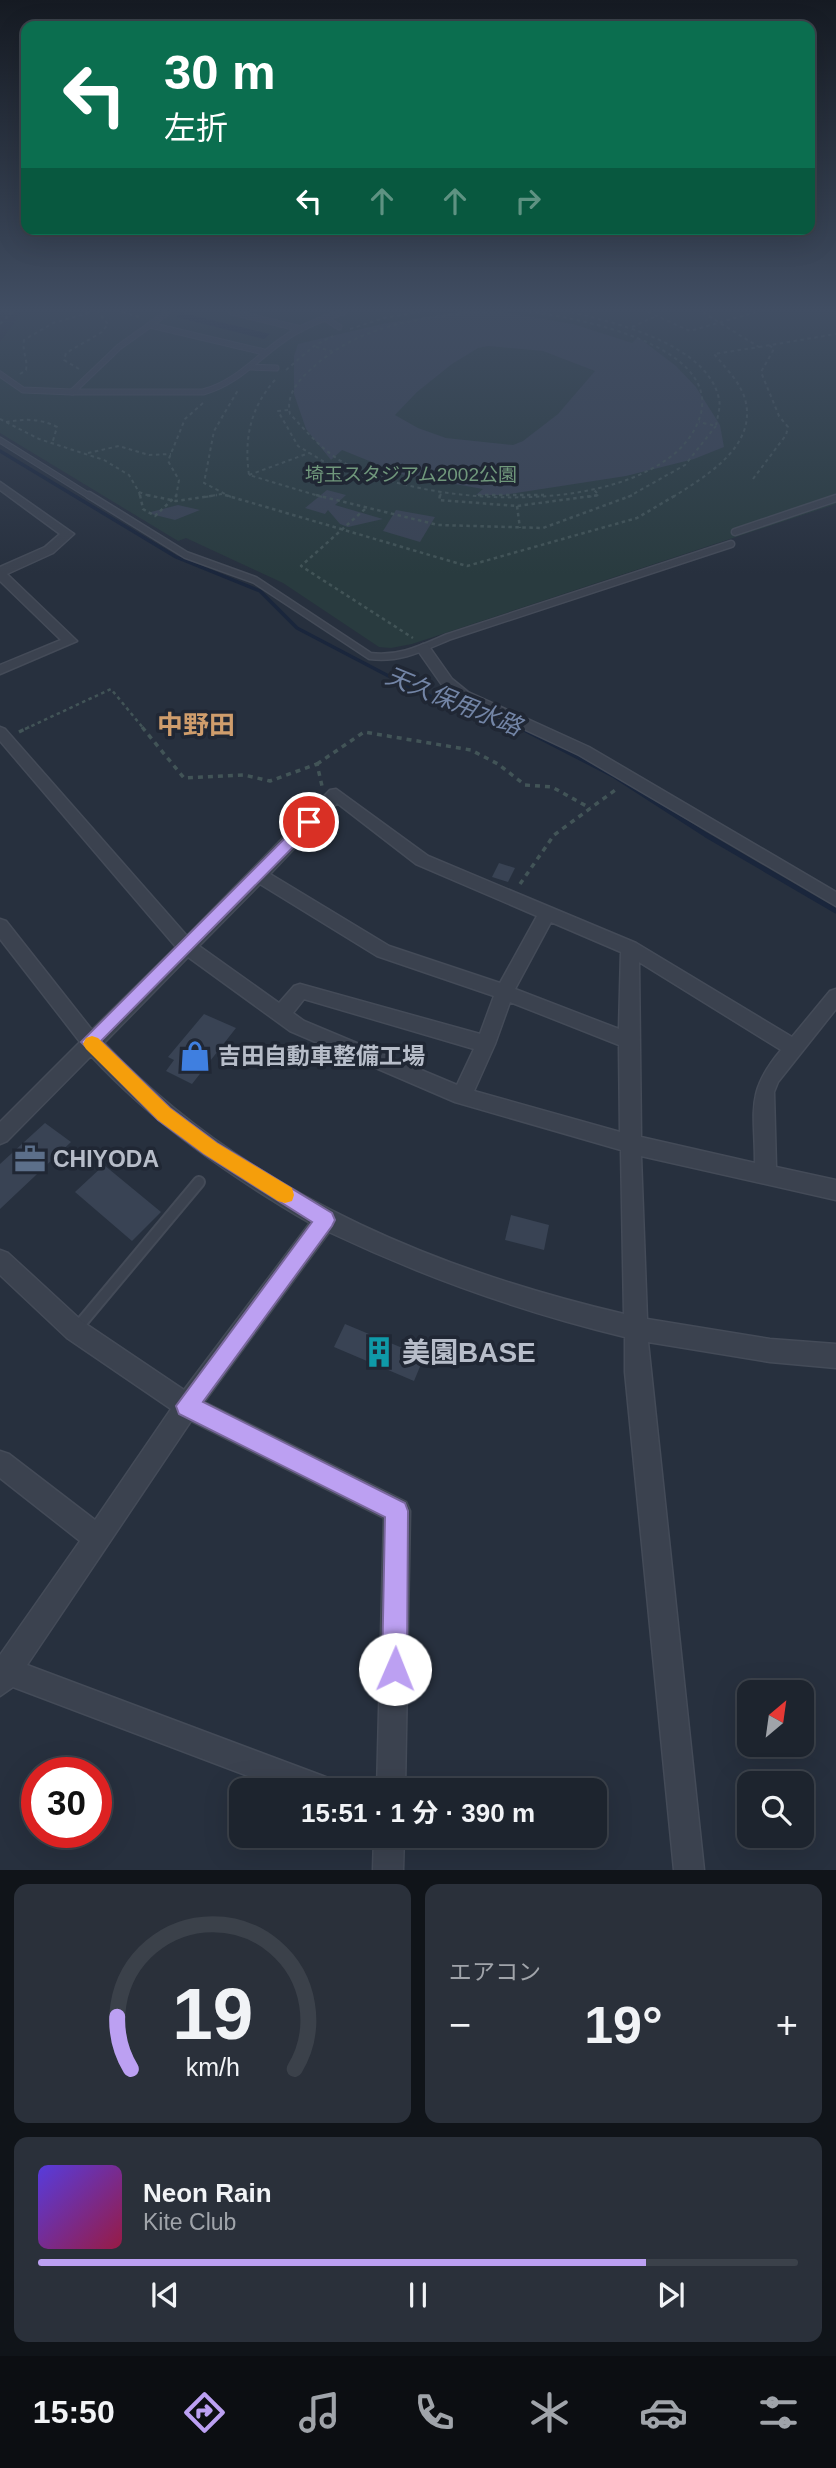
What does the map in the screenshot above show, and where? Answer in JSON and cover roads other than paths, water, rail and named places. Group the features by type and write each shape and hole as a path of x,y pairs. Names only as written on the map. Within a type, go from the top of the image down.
{"street":[{"path":"0,485 68,534 49,550 0,573 70,641 0,670"},
{"path":"423,648 447,682 463,695 584,751 836,900"},
{"path":"2,737 186,946 297,1026 462,1096 630,1144 836,1190"},
{"path":"0,1135 186,946 259,876 336,794 422,860 630,948 794,1048"},
{"path":"259,876 383,951 504,992 628,1041"},
{"path":"816,890 836,883"},
{"path":"462,1096 486,1044 504,992 548,912"},
{"path":"0,926 45,988 90,1042 164,1114 211,1149 325,1220 496,1290 634,1328 725,1343 836,1356"},
{"path":"630,948 628,1041 634,1328 689,1870"},
{"path":"281,1015 300,991 486,1044"},
{"path":"766,1175 764,1092 770,1077 836,996"},
{"path":"290,1778 2,1674 187,1406 325,1220"},
{"path":"0,1260 75,1330 187,1406 397,1511 391,1778"},
{"path":"0,1463 97,1538"},
{"path":"388,1870 389,1848"}],"lane":[{"path":"0,440 186,555 255,580 370,656 390,658 423,648 731,544"},
{"path":"735,531 836,498"},
{"path":"75,1330 199,1182"}],"waterway":[{"name":"天久保用水路","path":"0,451 176,557 260,591 297,628 421,693 524,729"},
{"name":"天久保用水路","path":"520,727 524,729"},
{"name":"天久保用水路","path":"524,729 613,775 706,835 836,911"}],"place":[{"name":"吉田自動車整備工場","path":"195,1056"},
{"name":"CHIYODA","path":"30,1159"},
{"name":"美園BASE","path":"379,1352"}],"district":[{"name":"中野田","path":"196,725"}],"park label":[{"name":"埼玉スタジアム2002公園","path":"411,474"}]}
